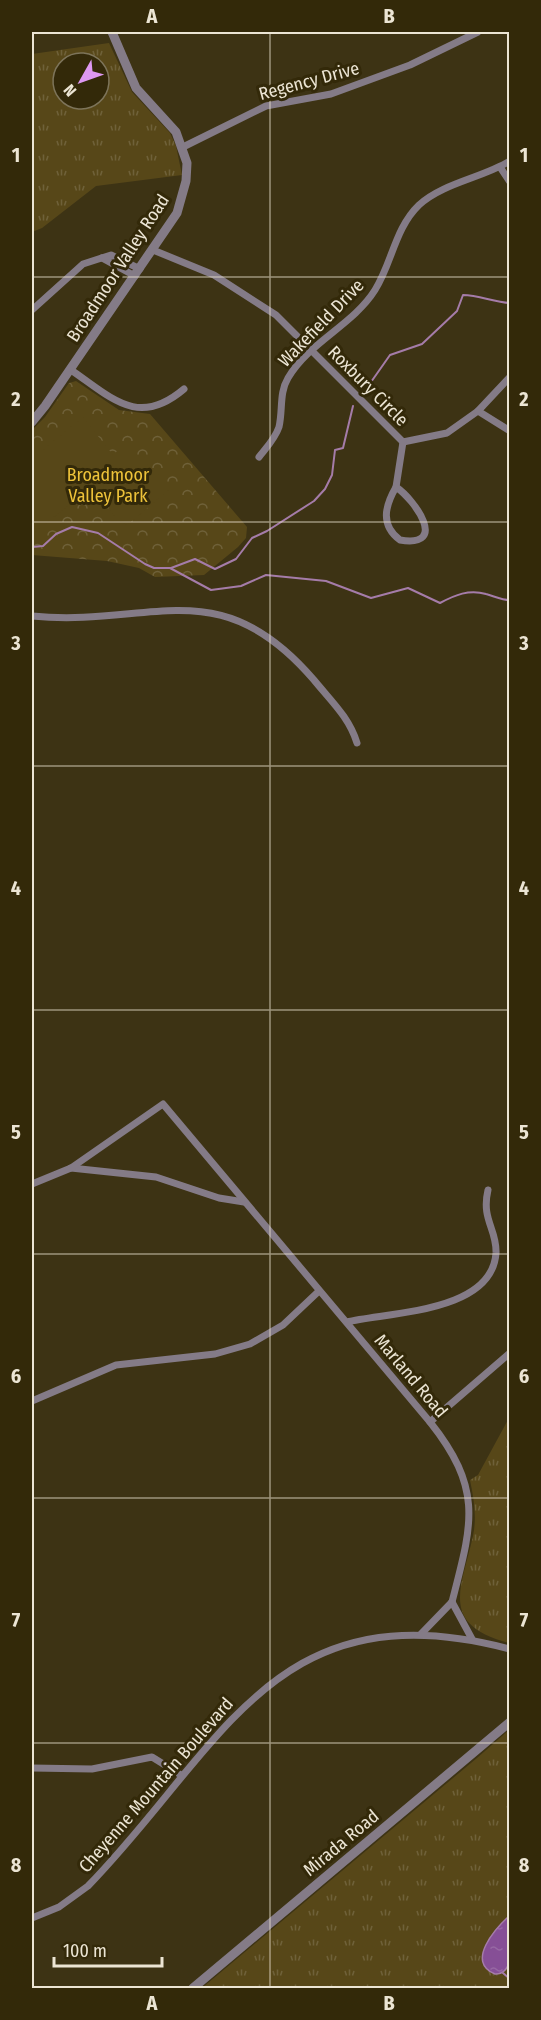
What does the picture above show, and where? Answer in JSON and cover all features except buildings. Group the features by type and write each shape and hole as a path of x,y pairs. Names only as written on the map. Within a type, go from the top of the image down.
{"street":[{"name":"Broadmoor Valley Road","path":"32,422 153,250 183,198 187,163 183,147 167,120 136,88 112,32"},
{"name":"Regency Drive","path":"183,147 266,106 331,94 410,65 476,32"},
{"name":"Wakefield Drive","path":"259,457 278,428 281,398 288,376 311,350 370,296 406,220 419,205 435,194 510,161"},
{"path":"500,167 510,182"},
{"name":"Roxbury Circle","path":"153,250 232,284 276,315 403,442 447,434 478,411 510,377"},
{"path":"32,310 78,267 102,258 137,272"},
{"path":"70,370 129,408 150,409 164,405 184,389"},
{"path":"478,411 510,431"},
{"path":"396,487 407,494 424,519 427,526 425,536 419,540 400,540 387,526 385,518 389,499 396,487 403,442"},
{"path":"32,616 63,619 192,609 240,621 279,644 296,660 351,724 357,743"},
{"name":"Marland Road","path":"32,1184 71,1168 163,1104 430,1422 459,1467 469,1498 470,1513 467,1542 452,1602"},
{"name":"Marland Road","path":"71,1168 156,1177 219,1198 245,1202"},
{"path":"347,1322 435,1307 477,1286 489,1272 496,1255 485,1213 488,1190"},
{"path":"32,1401 84,1377 121,1364 215,1354 262,1339 283,1325 319,1291"},
{"path":"430,1422 510,1353"},
{"path":"422,1634 452,1602 472,1639"},
{"name":"Cheyenne Mountain Boulevard","path":"32,1918 59,1907 88,1886 181,1775 243,1706 271,1682 298,1666 355,1643 389,1636 422,1634 472,1639 510,1649"},
{"name":"Mirada Road","path":"193,1989 510,1722"},
{"path":"32,1768 92,1769 152,1757 181,1775"}],"green space":[{"path":"109,43 132,92 170,133 176,146 182,175 96,186 42,228 32,232 32,54 51,51 51,111 111,111 111,51 53,51"},
{"name":"Broadmoor Valley Park","path":"76,381 119,410 150,414 247,527 246,538 238,547 204,575 155,577 139,568 107,561 32,555 32,430 45,417 69,383"},
{"path":"83,417 113,455 125,444 170,485 170,489 127,525 115,517 111,511 104,492 103,478 35,532 32,528 32,459"},
{"path":"509,1418 510,1643 487,1635 472,1626 464,1615 460,1603 475,1522 470,1480 478,1475"},
{"path":"509,1730 509,1988 202,1988 477,1758"}],"water":[{"path":"509,1916 510,1960 502,1972 495,1974 486,1969 483,1954 491,1936"}],"waterway":[{"path":"364,392 390,355 422,344 457,311 463,295 510,303"},
{"path":"171,568 195,559 215,569 236,559 252,538 314,501 325,489 332,475 335,450 343,448 353,406"},
{"path":"32,547 43,546 56,534 72,527 98,533 145,564 154,568 170,568 211,590 241,586 266,575 326,581 371,598 408,588 440,603 457,595 474,592 510,600"},
{"path":"503,1973 510,1979"}]}
